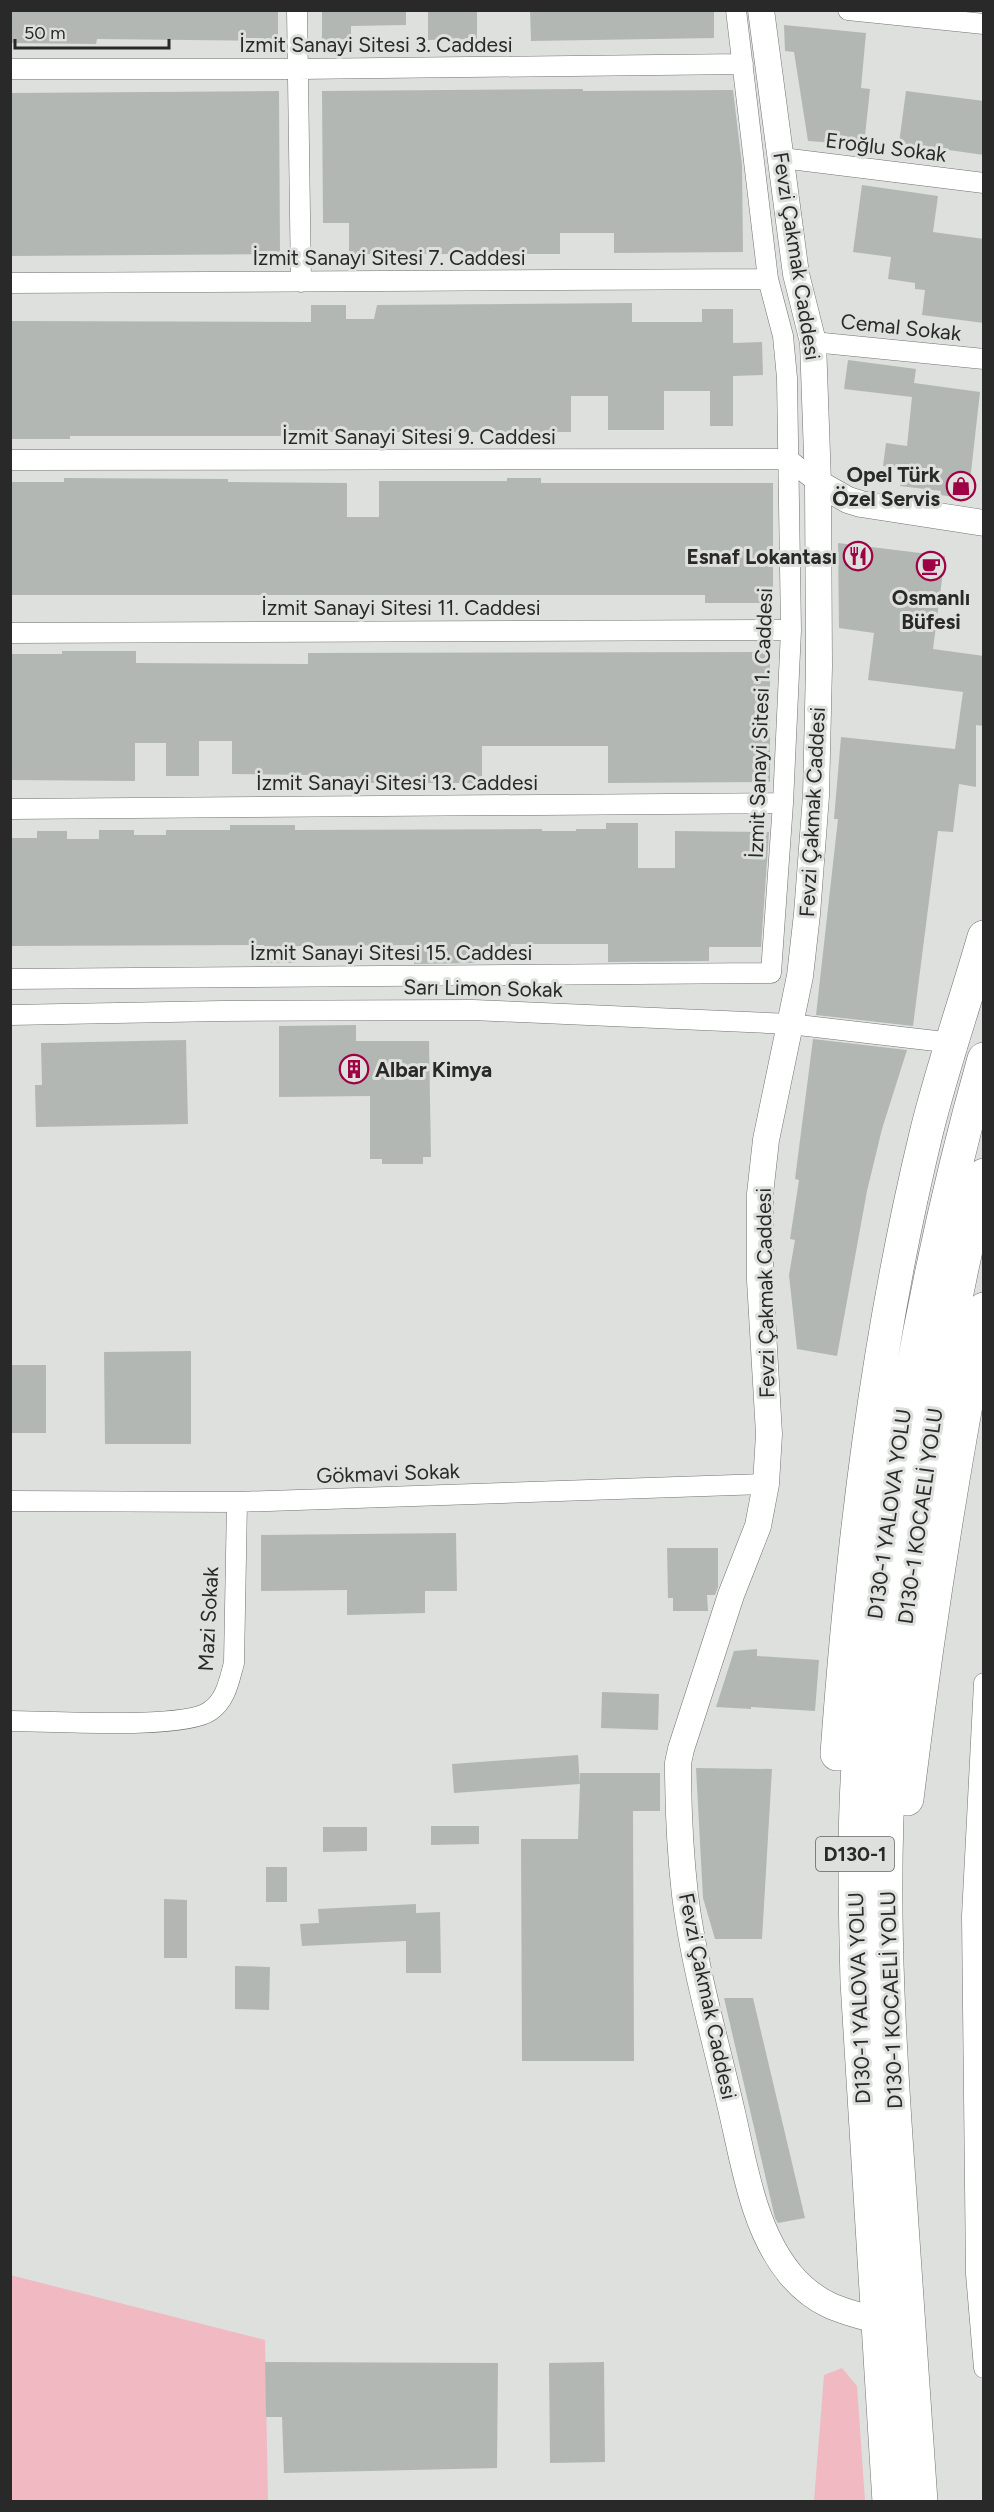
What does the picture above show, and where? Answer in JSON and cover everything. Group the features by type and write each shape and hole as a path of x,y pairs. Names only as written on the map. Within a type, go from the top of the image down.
{"highway":[{"path":"854,1895 836,1765 851,1584 866,1461 892,1304 927,1131 984,938"},
{"name":"D130-1","path":"958,1214 984,1059"},
{"name":"D130-1","path":"958,1214 984,1175"},
{"name":"D130-1 YALOVA YOLU","path":"889,2502 856,1982 854,1895 859,1750 878,1579 910,1371 958,1214"},
{"name":"D130-1 KOCAELİ YOLU","path":"921,2502 890,2052 886,1821 891,1732 905,1611 954,1302 958,1214"},
{"path":"890,2052 904,1831 924,1660 954,1460 984,1309"}],"street":[{"path":"297,10 301,282"},
{"name":"İzmit Sanayi Sitesi 1. Caddesi","path":"736,10 768,279 786,354 791,630 783,802 771,973"},
{"name":"Fevzi Çakmak Caddesi","path":"761,10 798,286 806,308 813,342 818,483 819,626 816,796 800,976 766,1140 760,1194 760,1280 769,1434 766,1484 758,1526 693,1707 678,1763 681,1854 694,1953 757,2209 767,2236 789,2273 818,2301 839,2310 876,2320"},
{"path":"848,10 984,24"},
{"name":"İzmit Sanayi Sitesi 3. Caddesi","path":"10,69 298,69 743,64"},
{"name":"Eroğlu Sokak","path":"782,158 984,183"},
{"name":"İzmit Sanayi Sitesi 7. Caddesi","path":"10,283 768,279"},
{"name":"Cemal Sokak","path":"813,342 984,359"},
{"path":"788,459 818,483 848,500 984,523"},
{"name":"İzmit Sanayi Sitesi 9. Caddesi","path":"10,460 788,459"},
{"name":"İzmit Sanayi Sitesi 11. Caddesi","path":"10,633 791,630"},
{"name":"İzmit Sanayi Sitesi 13. Caddesi","path":"10,809 783,802"},
{"name":"İzmit Sanayi Sitesi 15. Caddesi","path":"10,979 771,973"},
{"name":"Sarı Limon Sokak","path":"10,1015 473,1010 790,1024 953,1043"},
{"name":"Gökmavi Sokak","path":"10,1501 237,1502 766,1484"},
{"name":"Mazi Sokak","path":"10,1721 175,1722 209,1712 220,1703 228,1688 234,1663 237,1502"},
{"path":"984,1683 978,1917 980,2275 984,2368"}],"shaded area":[{"path":"10,2275 265,2340 268,2501 11,2501"},
{"path":"842,2368 857,2386 865,2501 814,2501 824,2375"}],"building":[{"path":"10,10 278,10 278,41 97,39 96,44 10,43"},
{"path":"322,10 406,10 406,25 351,26 351,39 322,40"},
{"path":"428,10 477,10 477,39 428,40"},
{"path":"530,10 714,10 714,38 531,41"},
{"path":"784,25 866,33 861,88 870,89 864,145 808,141 794,52 785,51"},
{"path":"583,89 583,91 733,90 742,165 743,252 614,253 614,233 560,233 560,254 349,254 349,223 323,223 322,91"},
{"path":"279,91 280,254 10,256 10,93"},
{"path":"906,91 984,101 984,155 899,143"},
{"path":"862,185 938,196 933,232 984,239 984,323 922,315 925,290 915,289 915,283 888,279 891,257 853,252"},
{"path":"632,303 632,322 702,322 702,309 733,309 733,343 762,342 763,375 733,376 733,426 710,426 710,391 664,391 664,430 608,430 608,396 571,396 571,432 298,432 298,436 70,436 70,439 10,439 10,321 311,322 311,305 346,305 346,319 374,319 377,305"},
{"path":"848,360 916,369 914,383 980,392 968,499 940,495 941,491 900,486 903,469 883,466 886,443 907,446 912,397 844,389"},
{"path":"64,478 228,479 228,482 347,483 347,517 379,517 379,481 507,481 507,478 541,478 541,483 773,483 773,603 705,603 705,595 10,595 10,482 64,482"},
{"path":"838,543 945,556 933,649 984,656 984,726 976,725 976,787 959,784 953,832 938,831 913,1026 816,1015 838,819 834,819 841,737 955,749 963,692 868,680 874,633 839,628"},
{"path":"62,651 136,651 136,663 308,664 308,653 770,652 770,782 608,783 608,746 482,746 482,783 309,783 309,775 232,774 232,741 199,741 199,776 166,776 166,743 135,743 135,781 10,780 10,654 62,654"},
{"path":"606,823 638,823 638,868 675,868 675,831 769,832 761,947 709,947 709,961 608,962 608,944 511,944 511,954 477,954 477,963 414,964 414,945 296,946 296,963 265,963 264,945 10,946 10,838 37,838 37,831 67,831 67,839 99,839 99,830 134,830 134,835 166,835 166,830 230,830 230,825 295,825 295,830 542,829 542,831 576,831 576,829 606,829"},
{"name":"Albar Kimya","path":"356,1025 356,1041 429,1041 431,1157 423,1157 423,1164 382,1164 382,1159 370,1159 370,1096 279,1097 279,1026"},
{"path":"813,1039 907,1050 882,1129 867,1191 837,1356 797,1349 789,1275 795,1240 790,1239 799,1180 795,1179"},
{"path":"186,1040 188,1124 36,1127 35,1085 42,1085 41,1043"},
{"path":"191,1351 191,1444 105,1444 104,1352"},
{"path":"10,1365 46,1365 46,1433 10,1433"},
{"path":"456,1533 457,1591 425,1591 425,1613 347,1615 347,1590 261,1591 261,1535"},
{"path":"667,1548 718,1548 718,1587 715,1595 707,1595 708,1611 673,1611 673,1598 668,1598"},
{"path":"757,1649 757,1656 819,1660 815,1711 716,1707 734,1651"},
{"path":"602,1692 659,1694 658,1730 601,1728"},
{"path":"578,1755 580,1784 454,1793 452,1764"},
{"path":"696,1768 772,1769 762,1939 715,1939 703,1898"},
{"path":"580,1773 660,1773 660,1811 633,1811 634,2061 522,2061 521,1839 578,1839"},
{"path":"431,1826 479,1826 479,1844 431,1845"},
{"path":"323,1827 367,1827 367,1851 323,1852"},
{"path":"266,1867 287,1867 287,1902 266,1902"},
{"path":"164,1899 187,1900 187,1958 164,1958"},
{"path":"416,1904 416,1913 440,1912 441,1973 406,1973 406,1941 302,1946 300,1924 319,1923 318,1909"},
{"path":"235,1966 270,1967 269,2010 235,2009"},
{"path":"724,1998 753,1998 805,2218 778,2223 775,2218"},
{"path":"265,2362 498,2363 497,2468 284,2473 282,2417 266,2417"},
{"path":"604,2362 605,2462 550,2463 549,2363"}],"place":[{"name":"Opel Türk Özel Servis","path":"961,486"},
{"name":"Esnaf Lokantası","path":"858,556"},
{"name":"Osmanlı Büfesi","path":"931,566"},
{"name":"Albar Kimya","path":"354,1069"}]}
